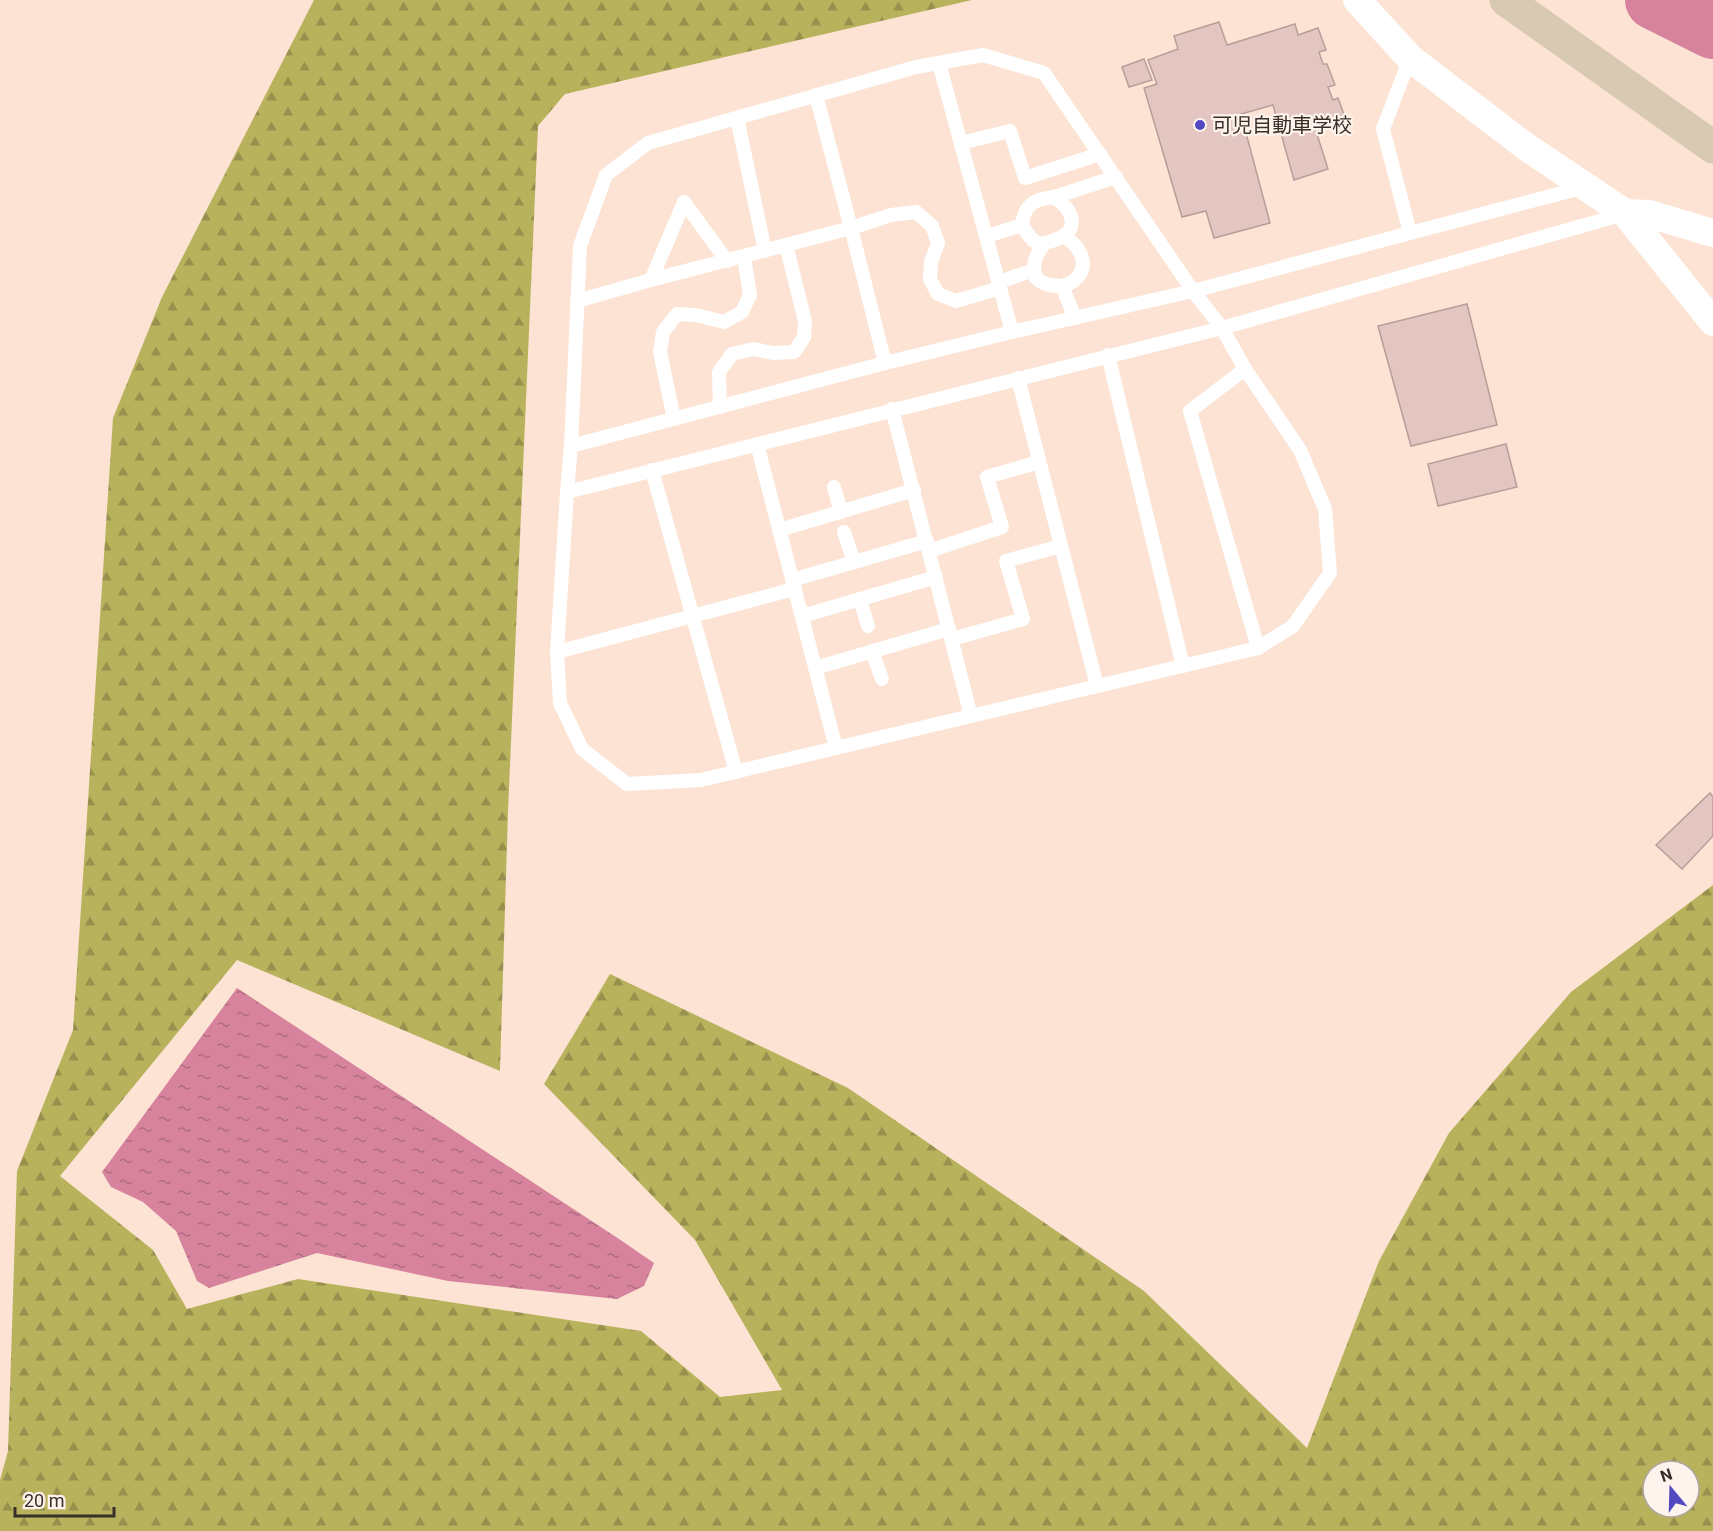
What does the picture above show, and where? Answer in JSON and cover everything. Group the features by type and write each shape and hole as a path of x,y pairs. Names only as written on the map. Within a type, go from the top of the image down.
{"street":[{"path":"1357,0 1410,58 1525,146 1625,213 1713,322"},
{"path":"1506,0 1713,147"},
{"path":"1625,213 1649,214 1713,233"}],"lane":[{"path":"984,55 1044,73 1192,291 1221,327 1245,369 1300,450 1325,509 1330,573 1293,626 1258,648 701,780 627,784 582,750 560,703 557,652 571,446 580,246 606,175 648,143 916,67 939,63 984,55"},
{"path":"1410,58 1383,129 1410,233"},
{"path":"939,63 1012,332"},
{"path":"816,95 885,363"},
{"path":"737,118 765,251"},
{"path":"961,143 1010,131 1024,178 1100,154"},
{"path":"1044,244 1030,237 1023,225 1026,210 1030,204 1043,198 1054,197 1116,177"},
{"path":"571,446 885,363 1192,291 1586,187"},
{"path":"1054,197 1064,203 1072,225 1070,232 1064,237 1044,244 1036,254 1033,262 1034,270 1036,278 1043,284 1062,286 1074,281 1080,273 1083,262 1082,254 1071,241 1064,237"},
{"path":"651,280 684,202 727,261"},
{"path":"577,301 851,228 891,215 916,212 932,225 938,243 931,262 930,279 938,294 956,301 1034,270"},
{"path":"567,492 1221,327 1625,213"},
{"path":"987,236 1023,225"},
{"path":"720,407 719,372 732,354 753,349 773,353 794,352 804,337 805,321 786,245"},
{"path":"674,420 660,352 663,332 677,314 696,315 724,322 742,312 750,294 744,257"},
{"path":"1062,286 1074,318"},
{"path":"1108,355 1183,666"},
{"path":"1245,369 1190,411 1258,648"},
{"path":"1018,378 1097,686"},
{"path":"892,409 971,716"},
{"path":"757,444 836,748"},
{"path":"557,652 693,616 854,562 1002,527 987,477 1039,462"},
{"path":"652,470 736,772"},
{"path":"834,487 841,512"},
{"path":"779,530 914,490"},
{"path":"844,532 854,562"},
{"path":"815,668 872,651 1023,619 1006,561 1061,546"},
{"path":"802,616 936,577"},
{"path":"860,599 868,626"},
{"path":"872,651 882,679"}],"green space":[{"path":"314,0 972,0 565,94 538,126 508,811 500,1071 237,960 60,1176 153,1250 187,1309 298,1279 641,1331 720,1397 782,1390 695,1240 544,1084 610,974 848,1088 1144,1291 1307,1448 1379,1261 1449,1133 1571,992 1713,885 1713,1531 0,1531 0,1480 8,1451 17,1171 73,1030 113,418 162,297"}],"water":[{"path":"237,988 654,1263 644,1286 617,1299 448,1281 317,1253 209,1288 197,1281 176,1231 143,1202 111,1187 102,1172"}],"building":[{"name":"可児自動車学校","path":"1219,22 1227,45 1295,24 1298,35 1318,28 1326,50 1319,52 1323,64 1327,64 1335,85 1328,87 1333,100 1338,98 1346,120 1316,131 1328,169 1294,180 1273,105 1241,114 1270,223 1214,238 1206,211 1182,217 1144,88 1157,84 1148,60 1178,49 1174,36"},
{"path":"1144,59 1152,80 1129,87 1122,67"},
{"path":"1467,304 1497,425 1411,446 1378,326"},
{"path":"1506,444 1517,487 1438,506 1428,464"},
{"path":"1710,793 1713,797 1713,836 1682,869 1656,845"}],"waterway":[{"path":"1655,0 1713,29"}],"place":[{"name":"可児自動車学校","path":"1200,125"}]}
